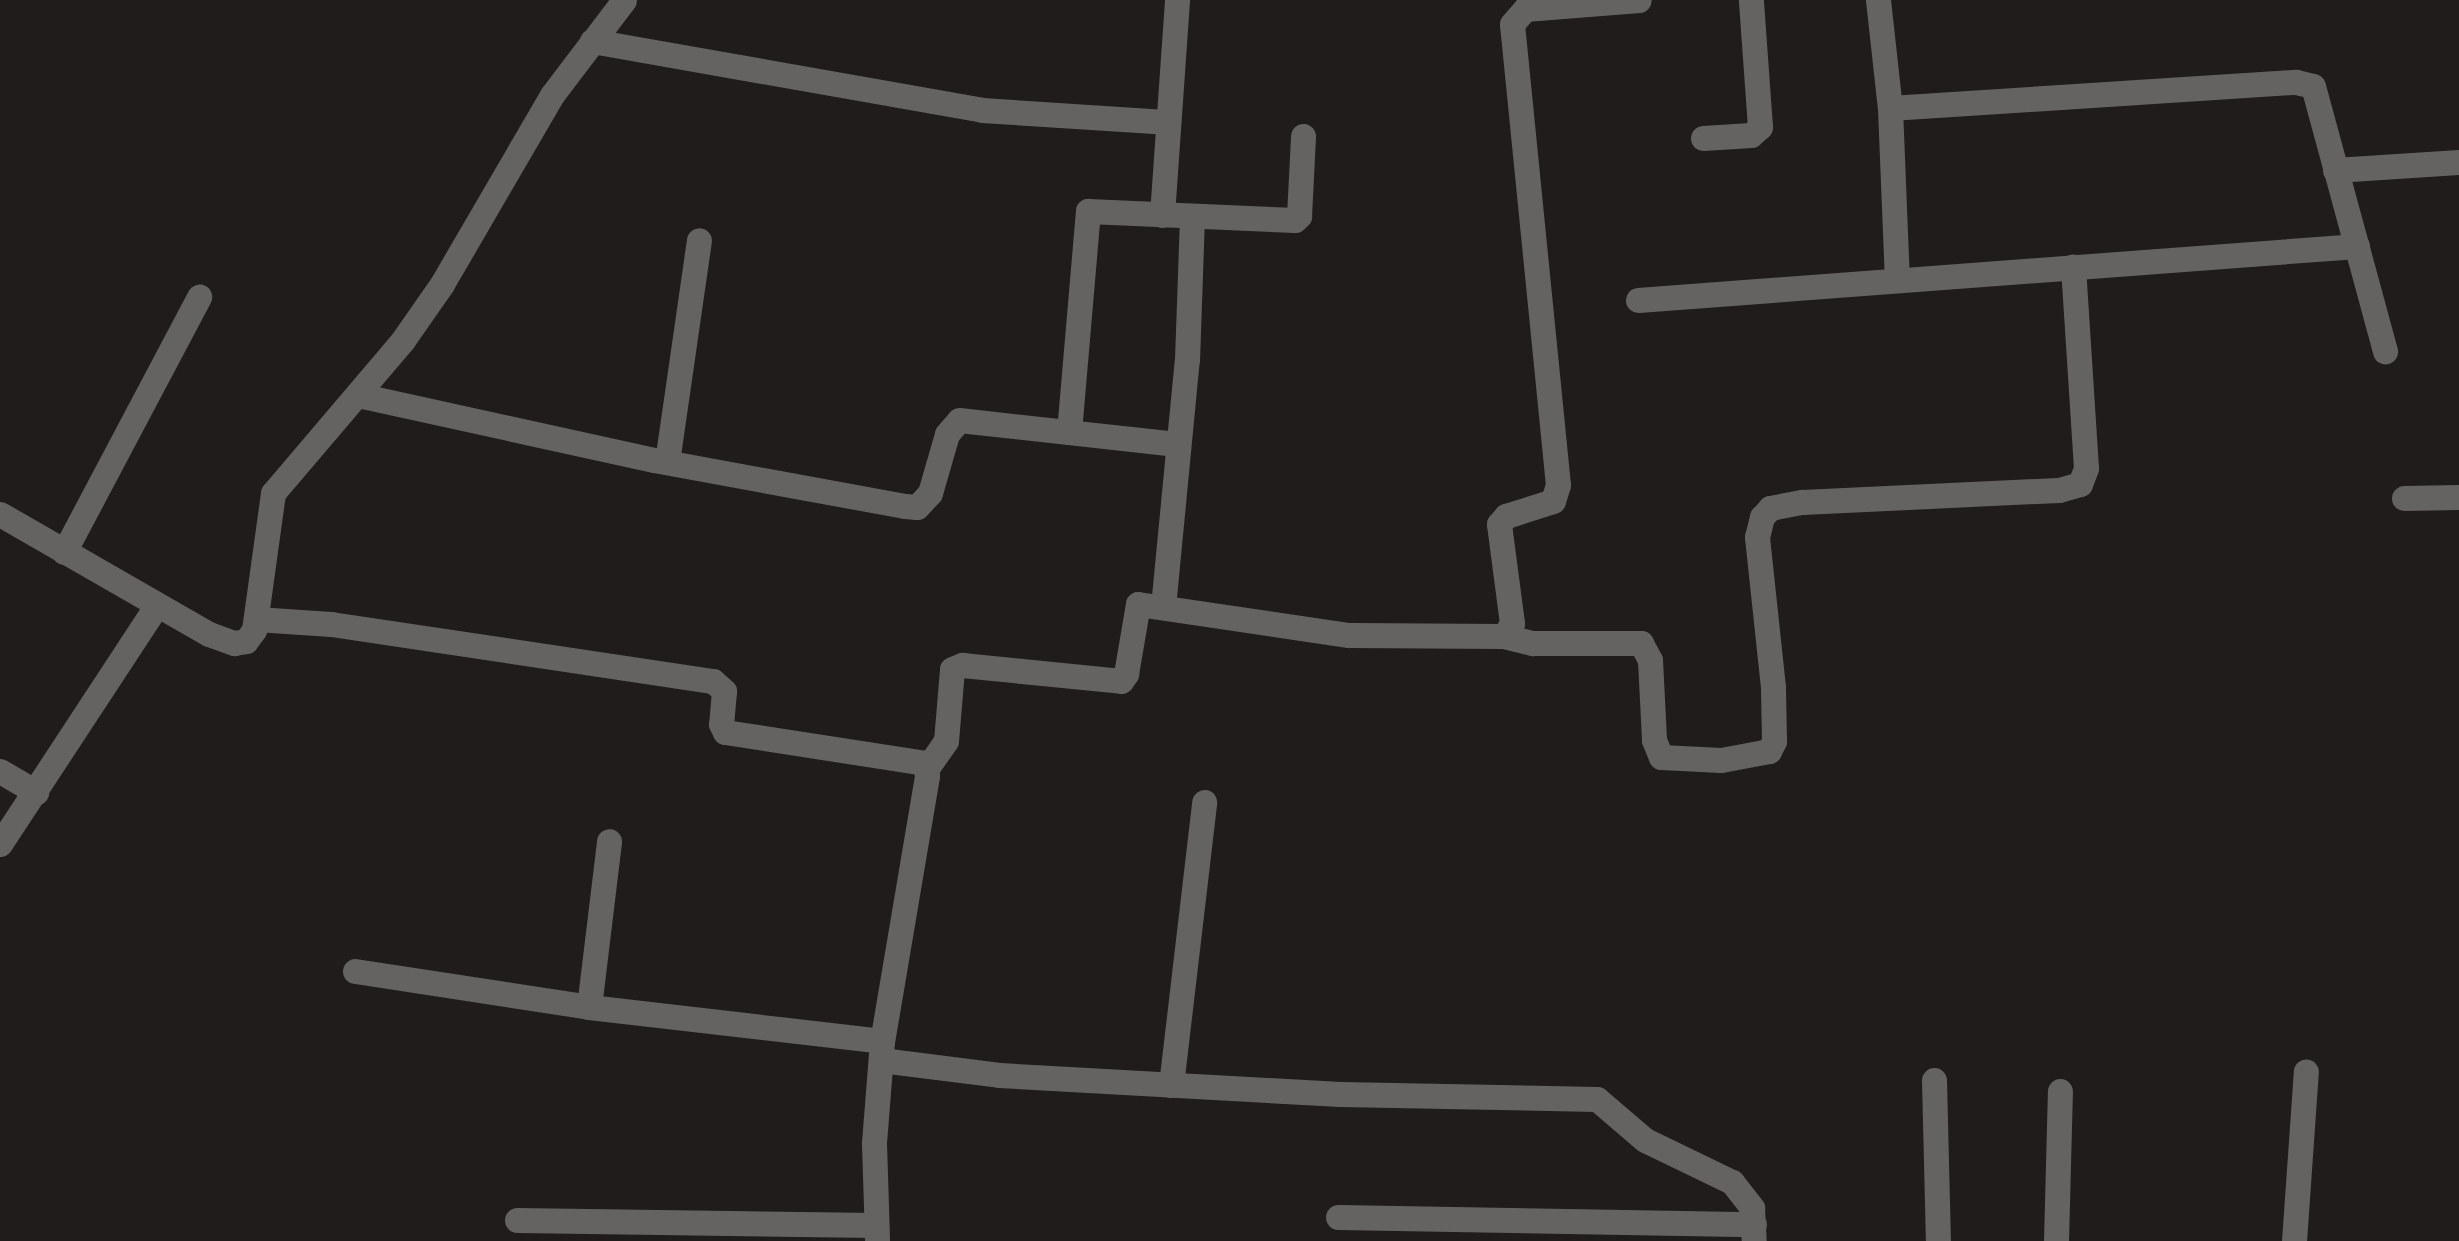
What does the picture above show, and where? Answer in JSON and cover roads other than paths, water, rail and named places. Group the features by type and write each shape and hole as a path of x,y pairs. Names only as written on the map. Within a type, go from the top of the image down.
{"street":[{"path":"0,514 208,634 234,643 246,641 256,618 273,492 358,395 442,284 552,95 624,0"},
{"path":"1162,215 1177,0"},
{"path":"1504,636 1512,623 1500,524 1506,516 1553,501 1558,485 1512,24 1525,9 1639,0"},
{"path":"1703,138 1751,135 1760,128 1751,0"},
{"path":"1878,0 1890,108 1898,278"},
{"path":"592,42 982,110 1166,122"},
{"path":"1890,108 2306,82 2318,92 2385,352"},
{"path":"1068,432 1086,216 1092,209 1296,220 1300,216 1302,136"},
{"path":"2336,170 2459,162"},
{"path":"1162,608 1190,320 1192,216"},
{"path":"668,462 699,240"},
{"path":"1638,300 2357,246"},
{"path":"517,1220 876,1233 874,1143 881,1050 927,768 946,741 952,669 962,665 1121,681 1126,674 1134,609 1144,604 1349,636 1504,636 1533,643 1641,642 1650,660 1654,740 1661,757 1722,760 1769,751 1774,741 1772,687 1757,537 1762,517 1770,508 1802,502 2059,490 2080,484 2086,468 2072,266"},
{"path":"64,552 199,297"},
{"path":"358,395 668,462 917,507 930,493 947,434 959,420 1177,444"},
{"path":"2404,498 2459,497"},
{"path":"0,844 157,605"},
{"path":"256,618 331,624 713,681 724,691 721,724 725,732 916,758 927,768"},
{"path":"0,771 36,792"},
{"path":"1172,1085 1204,802"},
{"path":"589,1007 610,841"},
{"path":"355,971 881,1050 999,1075 1340,1094 1597,1099 1645,1140 1732,1182 1746,1196 1754,1233 1338,1216"},
{"path":"2294,1241 2306,1071"},
{"path":"1934,1080 1938,1241"},
{"path":"2056,1241 2060,1091"}]}
